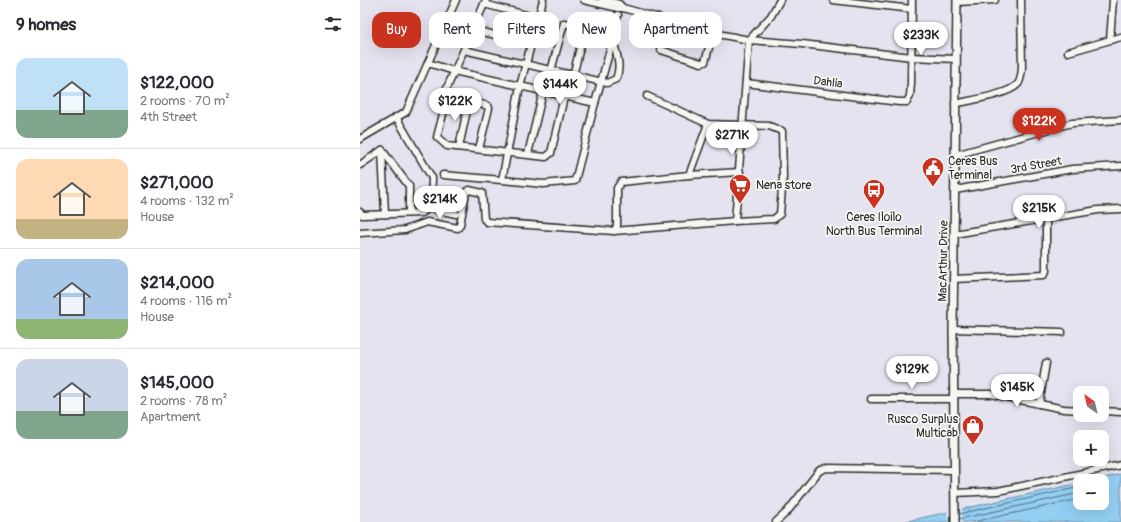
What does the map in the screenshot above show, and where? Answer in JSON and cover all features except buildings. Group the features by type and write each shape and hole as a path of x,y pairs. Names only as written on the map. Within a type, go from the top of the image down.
{"main road":[{"name":"MacArthur Drive","path":"955,522 953,279 957,1"}],"street":[{"path":"360,139 406,112 456,0"},
{"path":"540,12 543,0"},
{"path":"584,0 615,5"},
{"path":"602,0 637,12"},
{"path":"735,221 740,172 749,40 771,16 780,0"},
{"path":"833,0 912,10"},
{"path":"912,0 912,57"},
{"path":"957,1 995,0"},
{"path":"955,104 1007,91 1018,83 1022,69 1021,0"},
{"path":"1110,40 1113,0"},
{"path":"481,12 485,2 518,12"},
{"path":"551,71 564,23 567,24"},
{"path":"722,35 749,40 802,44 912,57 956,59"},
{"path":"1068,52 1121,37"},
{"path":"502,180 520,86 531,48"},
{"path":"572,76 579,48"},
{"path":"443,175 543,184 575,181 609,48"},
{"path":"564,96 549,156 447,146 437,137 448,95 446,90 464,50 601,82 612,81 618,76 619,63 615,48"},
{"path":"661,50 702,63 705,62 709,48"},
{"name":"Dahlia","path":"746,83 906,102 910,96 912,57"},
{"path":"428,63 454,71 595,103"},
{"path":"528,154 543,92"},
{"path":"448,95 488,106 489,108 479,150"},
{"path":"360,233 405,230 428,222 458,228 460,225 466,192 469,190 482,193 484,219 487,222 614,231 774,219 780,214 782,201 782,131 769,126 708,124 647,96"},
{"path":"459,147 469,101"},
{"path":"396,117 432,178 431,206"},
{"path":"955,154 1072,123 1121,120"},
{"path":"688,175 708,124"},
{"path":"382,150 409,186 409,212"},
{"path":"360,165 382,150"},
{"path":"382,150 386,214"},
{"name":"3rd Street","path":"955,190 1072,169 1121,166"},
{"path":"614,231 617,226 617,188 622,182 688,175 740,172"},
{"path":"360,212 362,215 409,212 422,213 431,206"},
{"path":"431,206 437,210 456,214"},
{"path":"954,234 1098,210 1121,209"},
{"path":"953,279 1044,275 1046,271 1046,219"},
{"path":"953,329 1062,332"},
{"path":"1039,404 1046,363"},
{"path":"871,399 991,394 1073,410"},
{"path":"1109,411 1121,412"},
{"path":"955,494 998,491 1121,465"},
{"path":"776,522 787,512 819,471 826,468 954,470"}],"water":[{"path":"1121,474 1121,522 903,522 1073,485 1073,510 1109,510 1109,477"}],"pier":[{"path":"962,507 962,522 948,522 947,510"}],"place":[{"name":"Ceres Bus Terminal","path":"933,188"},
{"name":"Nena store","path":"740,204"},
{"name":"Ceres Iloilo North Bus Terminal","path":"874,210"},
{"name":"Rusco Surplus Multicab","path":"973,446"}]}
